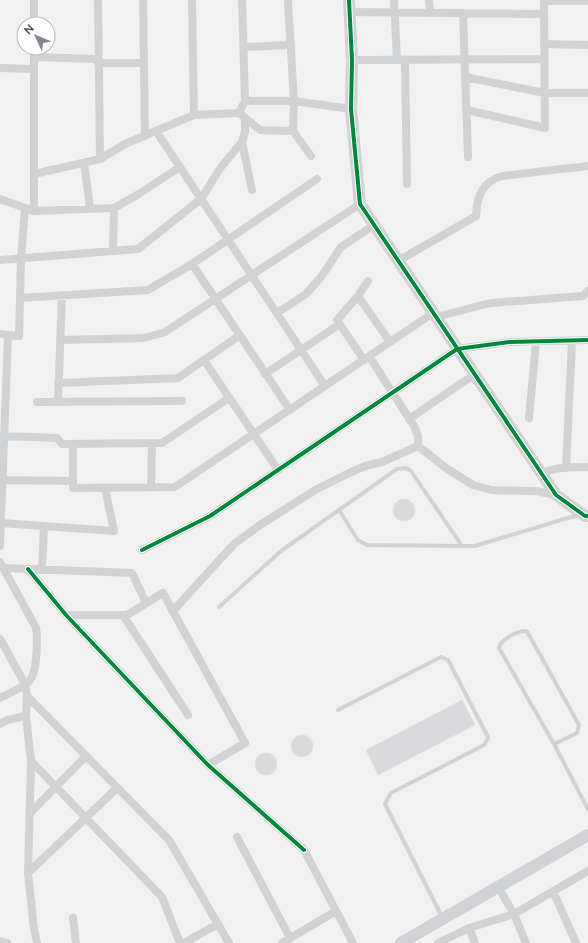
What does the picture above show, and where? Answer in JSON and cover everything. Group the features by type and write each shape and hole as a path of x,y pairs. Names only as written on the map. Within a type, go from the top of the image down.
{"street":[{"path":"34,0 34,16"},
{"path":"98,0 100,159"},
{"path":"143,0 145,136"},
{"path":"192,0 194,115"},
{"path":"0,260 138,249 202,199 221,167 242,142 245,132 242,116 245,101 242,0"},
{"path":"288,0 294,101 293,131 311,156"},
{"path":"394,0 401,60 407,184"},
{"path":"429,0 430,13"},
{"path":"467,110 545,128 544,0 588,1"},
{"path":"544,14 395,12 350,6 352,60 351,109 360,204 556,495 586,516"},
{"path":"463,13 468,157"},
{"path":"544,44 588,44"},
{"path":"244,48 290,45"},
{"path":"34,211 34,57 144,63"},
{"path":"352,60 544,60"},
{"path":"0,68 34,69"},
{"path":"466,77 545,93 588,93"},
{"path":"245,101 294,101 351,109"},
{"path":"34,174 100,159 127,143 194,115 242,116 260,130"},
{"path":"245,132 260,130 293,131"},
{"path":"156,131 325,386"},
{"path":"242,142 252,190"},
{"path":"84,163 90,207"},
{"path":"398,261 476,216 477,198 492,179 502,176 588,166"},
{"path":"0,199 34,211 90,207 114,208 180,167"},
{"path":"20,298 148,290 192,264 317,179"},
{"path":"60,340 144,338 165,332 360,204"},
{"path":"0,546 4,335 19,336 21,259 25,208"},
{"path":"113,251 114,208"},
{"path":"277,313 306,294 321,277 341,247 374,225"},
{"path":"192,264 290,410"},
{"path":"368,281 358,296 337,320 393,393 410,419 418,436 418,446"},
{"path":"58,402 62,296"},
{"path":"358,296 390,342"},
{"path":"73,444 73,488 175,487 390,342 435,315 490,303 586,297"},
{"path":"265,374 340,324"},
{"path":"58,383 178,378 240,335"},
{"path":"142,550 210,516 458,349 509,342 588,340"},
{"path":"566,468 572,341"},
{"path":"529,418 536,342"},
{"path":"204,360 278,470"},
{"path":"410,419 475,374"},
{"path":"2,436 57,438 62,444 162,443 229,398"},
{"path":"37,402 182,401"},
{"path":"151,487 152,444"},
{"path":"418,446 446,468 473,484 491,490 536,491 556,495"},
{"path":"173,611 234,544 260,525 317,489 347,474 365,466 382,462 418,446"},
{"path":"542,473 566,468 588,467"},
{"path":"1,480 73,481"},
{"path":"1,523 114,531 105,488"},
{"path":"42,569 44,526"},
{"path":"2,565 28,569 132,573 146,603"},
{"path":"0,698 31,679 35,666 38,637 36,628 2,565"},
{"path":"28,569 66,615 208,765 303,849 353,943"},
{"path":"66,615 127,615 163,593 245,743 208,765"},
{"path":"123,615 188,715"},
{"path":"0,640 25,684 27,696 26,716 31,761 28,873 34,928 38,943"},
{"path":"27,696 169,840 229,943"},
{"path":"0,724 7,720 26,716"},
{"path":"30,812 86,756"},
{"path":"31,761 162,897 180,943"},
{"path":"28,873 117,788"},
{"path":"401,943 588,835"},
{"path":"237,837 290,938"},
{"path":"438,943 469,928 514,914 588,871"},
{"path":"498,887 514,914 526,943"},
{"path":"553,891 576,943"},
{"path":"282,943 336,911"},
{"path":"73,918 76,943"},
{"path":"184,943 218,924"},
{"path":"469,928 475,943"},
{"path":"0,941 7,943"}],"lane":[{"path":"219,607 281,551 397,469 406,468 411,470 462,546"},
{"path":"340,510 358,540 367,545 475,546 572,517 586,516"},
{"path":"554,744 576,733 579,726 528,633 526,631 522,631 503,641 499,648 554,744 588,808"},
{"path":"338,710 441,657 448,660 487,735 488,738 484,745 391,794 385,804 442,918"}],"building":[{"path":"404,499 412,502 415,510 412,518 404,521 396,518 393,510 396,502"},
{"path":"462,700 475,725 378,775 366,750"},
{"path":"302,735 310,738 313,746 310,754 302,757 294,754 291,746 294,738"},
{"path":"266,753 274,756 277,764 274,772 266,775 258,772 255,764 258,756"}],"cycle path":[{"path":"349,0 352,60 351,109 360,204 556,495 585,516 588,516"},
{"path":"142,550 210,516 457,349 509,342 588,340"},
{"path":"28,569 66,615 208,765 304,850"}]}
